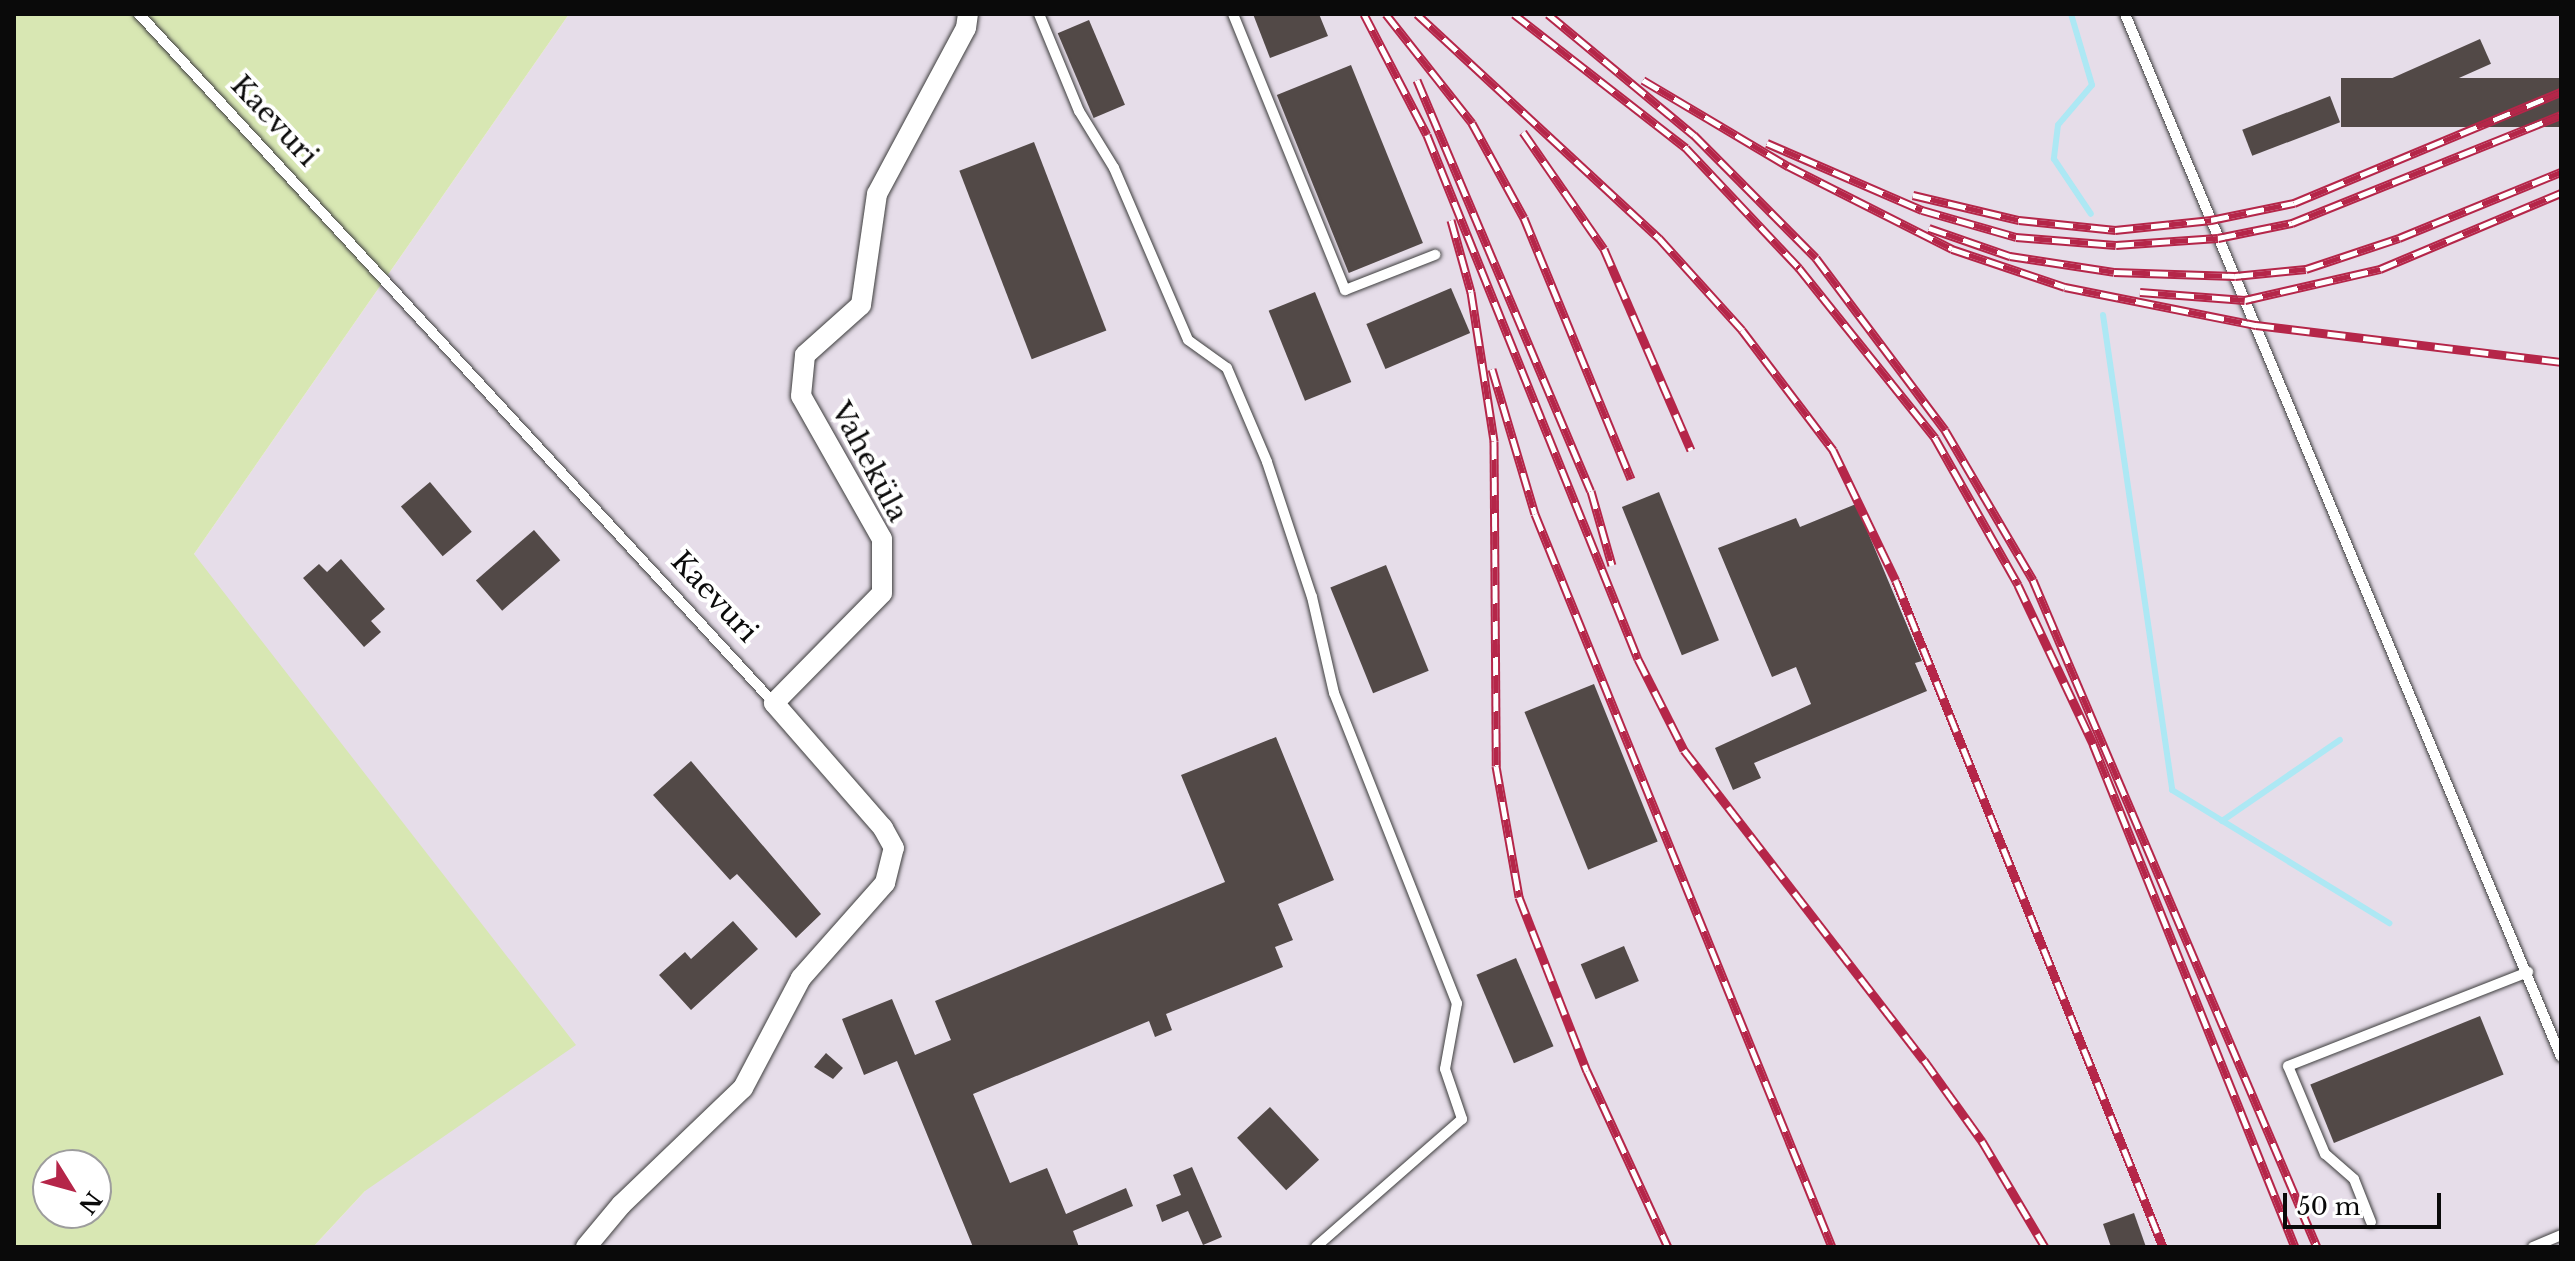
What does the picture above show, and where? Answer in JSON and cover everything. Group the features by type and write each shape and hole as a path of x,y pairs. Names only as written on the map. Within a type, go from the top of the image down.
{"street":[{"name":"Vaheküla","path":"774,703 882,593 882,539 801,396 805,355 861,305 877,194 966,28 968,14"},
{"name":"Kaevuri","path":"586,1247 621,1205 743,1088 801,978 885,883 894,848 883,828 774,703"}],"lane":[{"name":"Kaevuri","path":"139,14 774,703"},
{"path":"1039,14 1079,111 1114,168 1188,340 1227,368 1267,462 1312,597 1334,693 1457,1003 1445,1069 1462,1119 1316,1247"},
{"path":"1233,14 1345,290 1435,255"},
{"path":"2125,14 2561,1057"},
{"path":"2371,1222 2354,1179 2325,1154 2288,1066 2528,972"},
{"path":"2533,1247 2561,1235"}],"shaded area":[{"path":"569,14 2561,14 2561,1247 313,1247 365,1191 194,554"}],"green space":[{"path":"14,14 569,14 194,554 576,1045 365,1191 313,1247 14,1247"}],"building":[{"path":"1253,14 1319,14 1328,36 1270,58"},
{"path":"1089,20 1125,105 1094,118 1058,33"},
{"path":"2480,39 2491,64 2386,110 2375,86"},
{"path":"1351,65 1423,243 1349,273 1277,95"},
{"path":"2341,78 2561,78 2561,127 2341,127"},
{"path":"2330,96 2340,122 2252,156 2242,130"},
{"path":"1034,142 1106,331 1032,359 959,171"},
{"path":"1451,288 1470,333 1385,369 1366,324"},
{"path":"1315,292 1351,382 1305,401 1269,311"},
{"path":"430,482 472,532 443,556 401,506"},
{"path":"1659,492 1719,640 1682,655 1622,507"},
{"path":"1856,504 1922,661 1915,663 1927,691 1754,763 1761,778 1733,790 1715,748 1811,704 1796,667 1772,677 1718,548 1796,518 1800,527"},
{"path":"534,530 560,560 502,611 476,581"},
{"path":"341,559 385,609 371,621 381,632 364,647 303,578 319,564 327,572"},
{"path":"1386,565 1429,671 1373,693 1330,587"},
{"path":"1594,684 1658,842 1588,870 1524,712"},
{"path":"1276,737 1334,880 1278,904 1293,940 1275,947 1283,967 1166,1014 1172,1030 1155,1037 1149,1021 973,1094 1010,1183 1047,1168 1066,1214 1126,1188 1133,1206 1073,1231 1079,1247 973,1247 897,1061 864,1075 842,1019 892,999 915,1055 951,1040 935,1001 1225,882 1181,775"},
{"path":"691,761 821,914 796,938 737,874 730,880 653,795"},
{"path":"733,921 758,949 691,1010 659,975 685,952 691,959"},
{"path":"1624,946 1639,981 1596,999 1581,964"},
{"path":"1516,958 1554,1046 1514,1063 1476,975"},
{"path":"2480,1016 2504,1074 2334,1143 2310,1085"},
{"path":"826,1053 843,1068 833,1079 814,1067"},
{"path":"1270,1107 1319,1160 1286,1190 1237,1138"},
{"path":"1192,1167 1222,1237 1203,1245 1188,1211 1162,1222 1156,1205 1181,1195 1173,1175"},
{"path":"2134,1213 2146,1247 2111,1247 2103,1224"}],"waterway":[{"path":"2071,14 2092,85 2058,125 2054,159 2091,214"},
{"path":"2103,315 2172,790 2389,923"},
{"path":"2222,821 2340,740"}],"railway":[{"path":"1364,14 1427,135 1638,659 1684,750 1924,1060 1982,1141 2045,1247"},
{"path":"1386,14 1472,123 1524,218 1631,479"},
{"path":"1417,14 1659,238 1742,330 1833,450 1896,581 2163,1247"},
{"path":"1514,14 1686,148 1799,268 1935,438 2018,585 2093,744 2295,1247"},
{"path":"1548,14 1694,135 1816,258 1945,430 2033,580 2317,1247"},
{"path":"1417,80 1591,491 1612,565"},
{"path":"1643,80 1788,166 1952,249 2065,287 2256,325 2561,362"},
{"path":"1913,195 2019,220 2115,230 2211,220 2294,203 2561,92"},
{"path":"1767,143 1922,210 2016,237 2116,245 2218,238 2292,223 2561,115"},
{"path":"1523,132 1604,249 1691,450"},
{"path":"1929,228 2010,256 2114,272 2235,276 2306,269 2399,238 2561,172"},
{"path":"2140,292 2245,300 2380,269 2561,193"},
{"path":"1451,220 1471,292 1494,441 1496,766 1519,897 1587,1071 1668,1247"},
{"path":"1492,369 1535,514 1832,1247"}]}
